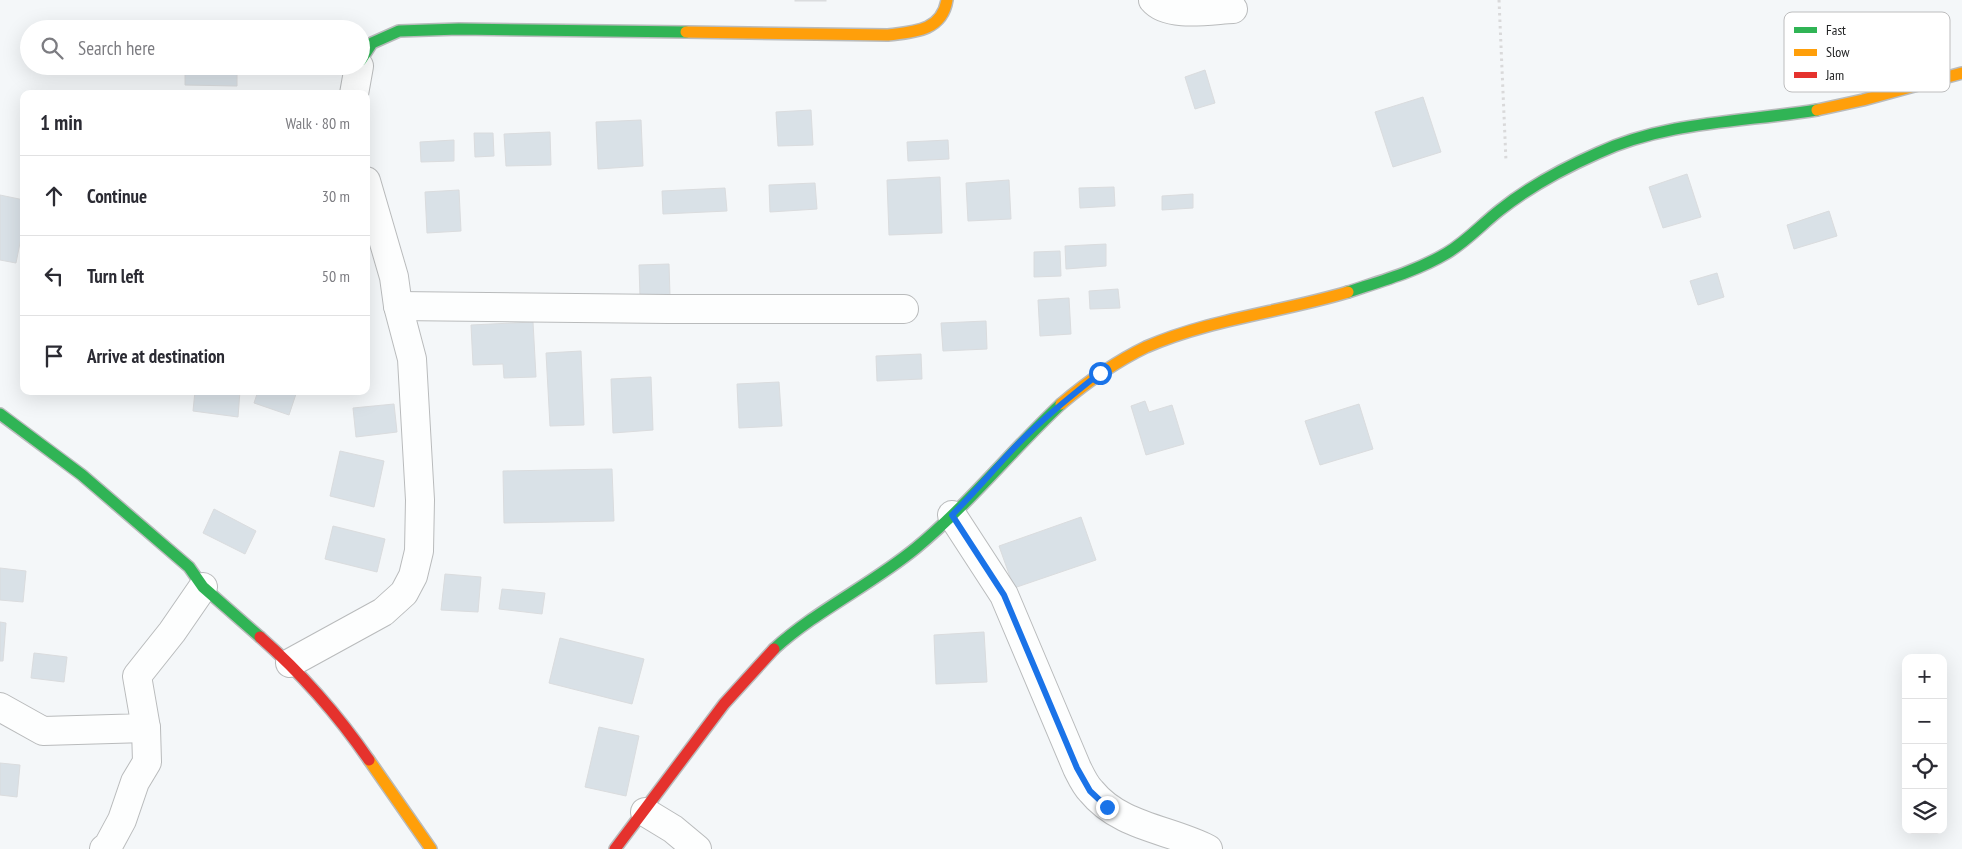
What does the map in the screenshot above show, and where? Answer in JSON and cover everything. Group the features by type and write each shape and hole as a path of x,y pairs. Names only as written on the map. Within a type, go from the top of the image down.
{"street":[{"path":"370,47 372,44 399,32 459,29 888,35 919,31 939,21 948,0"},
{"path":"1153,0 1158,6 1170,10 1233,9"},
{"path":"355,90 357,75"},
{"path":"615,849 645,812 723,703 767,656 810,621 910,553 976,491 1015,447 1048,415 1100,373 1143,349 1184,332 1318,301 1416,267 1443,255 1468,238 1508,204 1570,166 1628,141 1676,130 1829,108 1890,92"},
{"path":"290,663 383,612 404,593 413,576 419,551 420,500 412,358 398,306 394,278 370,194"},
{"path":"398,306 668,310 904,309"},
{"path":"0,414 82,475 189,567 203,587 290,663 354,738 432,849"},
{"path":"952,515 1004,595 1077,768 1090,791 1107,807 1140,826 1192,841 1208,849"},
{"path":"104,849 108,846 122,820 134,782 147,762 146,728 137,676 172,632 203,587"},
{"path":"0,707 43,731 146,728"},
{"path":"645,812 673,829 697,849"}],"path":[{"path":"1499,0 1508,204"}],"building":[{"path":"826,0 826,1 795,1"},
{"path":"1205,70 1215,103 1195,109 1185,77"},
{"path":"185,75 237,75 237,86 185,85"},
{"path":"1423,97 1441,152 1393,167 1375,112"},
{"path":"811,110 813,145 778,146 776,112"},
{"path":"641,120 643,166 598,169 596,122"},
{"path":"550,132 551,165 506,166 504,134"},
{"path":"474,133 493,133 494,156 475,157"},
{"path":"454,140 454,161 421,162 420,142"},
{"path":"948,140 949,159 908,161 907,142"},
{"path":"1687,174 1701,217 1663,228 1649,187"},
{"path":"940,177 942,233 889,235 887,180"},
{"path":"1009,180 1011,219 968,221 966,183"},
{"path":"815,183 817,209 770,212 769,185"},
{"path":"1114,187 1115,206 1080,208 1079,188"},
{"path":"725,188 727,211 663,214 662,191"},
{"path":"459,190 461,231 427,233 425,192"},
{"path":"1193,194 1193,208 1162,210 1162,196"},
{"path":"0,195 20,199 20,243 16,263 0,260"},
{"path":"1829,211 1837,236 1794,249 1787,225"},
{"path":"1106,244 1106,266 1066,269 1065,246"},
{"path":"1060,251 1061,276 1034,277 1034,252"},
{"path":"669,264 670,296 640,297 639,265"},
{"path":"1717,273 1724,297 1698,305 1690,281"},
{"path":"1118,289 1120,308 1090,309 1089,291"},
{"path":"1069,298 1071,334 1040,336 1038,300"},
{"path":"986,321 987,349 943,351 941,323"},
{"path":"533,322 536,377 504,378 503,364 473,365 471,325"},
{"path":"581,351 584,425 550,426 546,353"},
{"path":"921,354 922,379 877,381 876,356"},
{"path":"651,377 653,430 613,433 611,379"},
{"path":"779,382 782,426 739,428 737,384"},
{"path":"195,395 240,395 238,417 193,411"},
{"path":"257,395 296,395 289,415 254,403"},
{"path":"1145,401 1149,412 1172,405 1184,444 1146,455 1131,406"},
{"path":"394,404 397,432 356,437 353,408"},
{"path":"1359,404 1373,449 1320,465 1305,421"},
{"path":"340,451 384,461 374,507 330,496"},
{"path":"612,469 614,521 504,523 503,471"},
{"path":"214,509 256,531 245,554 203,533"},
{"path":"1081,517 1096,560 1014,588 999,546"},
{"path":"333,526 385,539 377,572 325,559"},
{"path":"0,568 26,571 23,602 0,600"},
{"path":"445,574 481,577 478,612 441,610"},
{"path":"502,589 545,593 542,614 499,609"},
{"path":"0,622 6,623 3,661 0,661"},
{"path":"984,632 987,682 936,684 934,635"},
{"path":"560,638 644,659 632,704 549,683"},
{"path":"34,653 67,657 64,682 31,678"},
{"path":"599,727 639,736 626,796 585,787"},
{"path":"0,763 20,765 17,797 0,795"}],"traffic: fast":[{"path":"370,46 372,43 399,31 459,29 686,32"},
{"path":"1348,292 1399,275 1447,253 1500,210 1547,178 1624,142 1678,128 1817,110"},
{"path":"774,649 808,622 881,574 916,548 954,514 1061,404"},
{"path":"0,414 82,475 189,567 203,587 260,637"}],"traffic: slow":[{"path":"686,32 898,34 917,31 933,24 944,10 947,0"},
{"path":"1950,76 1962,73"},
{"path":"1817,110 1892,92"},
{"path":"1061,404 1091,380 1123,359 1170,337 1195,329 1348,292"},
{"path":"369,760 431,849"}],"traffic: jam":[{"path":"260,637 318,695 369,760"},
{"path":"615,849 724,704 774,649"}],"route":[{"path":"1100,373 1048,415 1015,447 952,515 1004,595 1077,768 1090,791 1107,807"}]}
